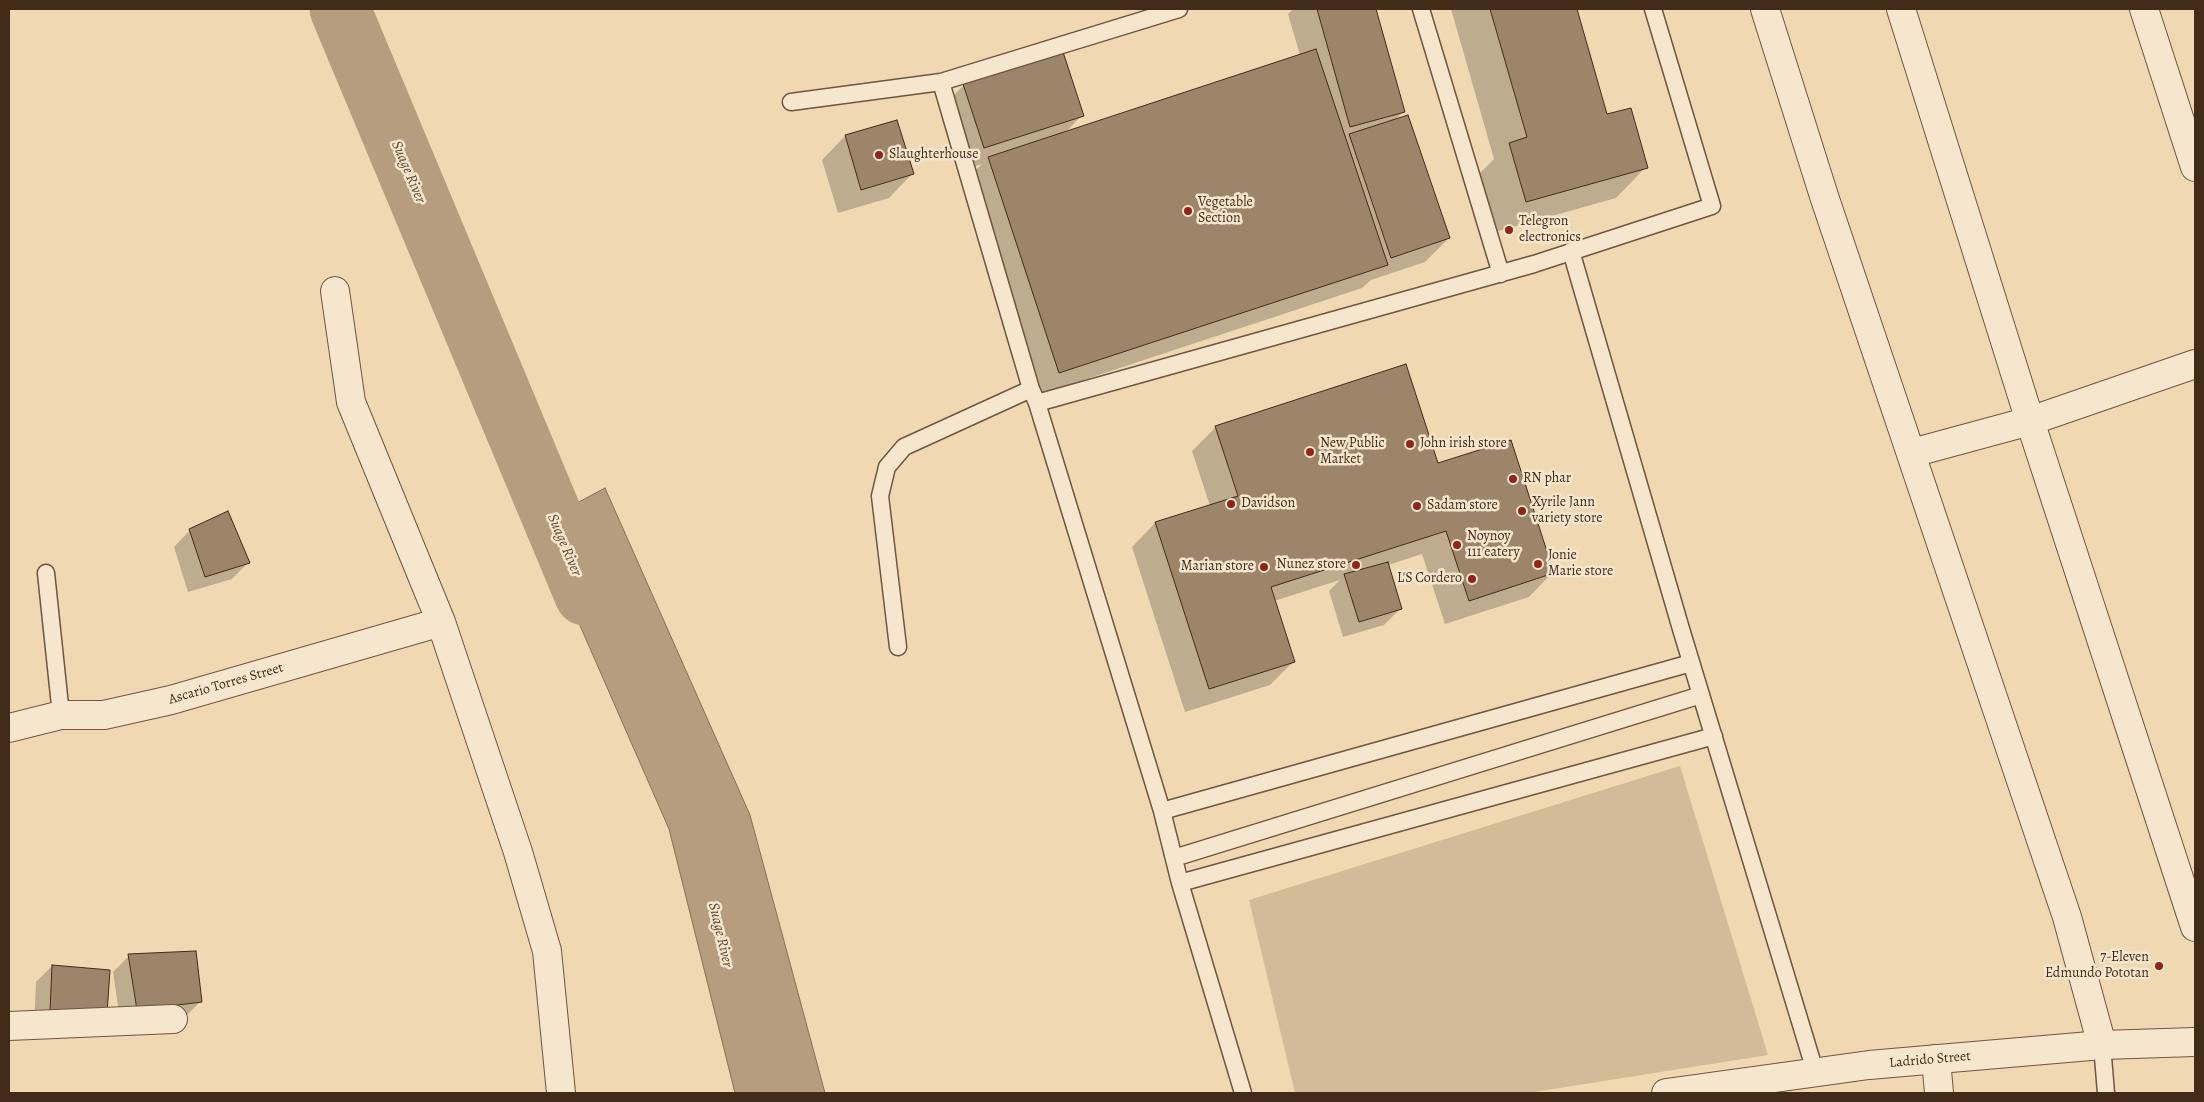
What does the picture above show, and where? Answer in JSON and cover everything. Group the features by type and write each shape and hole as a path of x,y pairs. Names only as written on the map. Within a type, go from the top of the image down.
{"street":[{"path":"1765,9 1824,196 2067,917 2102,1045"},
{"path":"1901,9 2030,421 2195,927"},
{"path":"2144,9 2195,167"},
{"path":"335,290 350,402 441,622 518,852 547,951 561,1093"},
{"path":"1912,453 2030,421 2195,364"},
{"name":"Ascario Torres Street","path":"9,728 60,715 104,715 171,700 441,622"},
{"path":"9,1026 173,1018"},
{"name":"Ladrido Street","path":"1666,1093 1815,1071 1936,1059 2102,1045 2195,1042"},
{"path":"1936,1059 1939,1093"}],"lane":[{"path":"792,102 941,82 1180,9"},
{"path":"1421,9 1501,274"},
{"path":"898,647 880,496 887,468 904,447 1034,396 1501,274 1712,206 1653,9"},
{"path":"941,82 1034,396 1162,811 1180,883 1243,1093"},
{"path":"1571,252 1691,663 1815,1071"},
{"path":"46,573 60,715"},
{"path":"1162,811 1691,663"},
{"path":"1174,858 1701,694"},
{"path":"1180,883 1714,736"},
{"path":"2102,1045 2106,1093"}],"shaded area":[{"path":"1680,766 1768,1055 1528,1093 1295,1093 1249,900"}],"water":[{"path":"605,488 750,815 825,1093 735,1093 669,829 536,525"}],"building":[{"path":"1317,9 1376,9 1405,112 1350,127"},
{"path":"1490,9 1577,9 1607,114 1631,108 1648,168 1526,202 1509,143 1527,137"},
{"name":"Vegetable Section","path":"1316,49 1388,265 1059,373 988,157"},
{"path":"1063,52 1084,116 984,148 963,84"},
{"path":"1408,115 1450,238 1391,258 1349,134"},
{"name":"Slaughterhouse","path":"897,120 914,174 861,190 845,135"},
{"path":"1406,364 1438,463 1511,440 1554,573 1469,601 1446,531 1271,587 1295,662 1209,689 1155,522 1238,496 1215,426"},
{"path":"228,511 250,563 205,577 189,529"},
{"path":"1388,562 1402,609 1359,622 1344,574"},
{"path":"196,951 202,1002 137,1010 128,954"},
{"path":"52,965 110,970 107,1014 50,1012"}],"waterway":[{"name":"Suage River","path":"340,9 585,595"}],"place":[{"name":"Slaughterhouse","path":"879,155"},
{"name":"Vegetable Section","path":"1188,211"},
{"name":"Telegron electronics","path":"1509,230"},
{"name":"John irish store","path":"1410,444"},
{"name":"New Public Market","path":"1310,452"},
{"name":"RN phar","path":"1513,479"},
{"name":"Davidson","path":"1231,504"},
{"name":"Sadam store","path":"1417,506"},
{"name":"Xyrile Jann variety store","path":"1522,511"},
{"name":"Noynoy 111 eatery","path":"1457,545"},
{"name":"Jonie Marie store","path":"1538,564"},
{"name":"Nunez store","path":"1356,565"},
{"name":"Marian store","path":"1264,567"},
{"name":"L'S Cordero","path":"1472,579"},
{"name":"7-Eleven Edmundo Pototan","path":"2159,966"}]}
